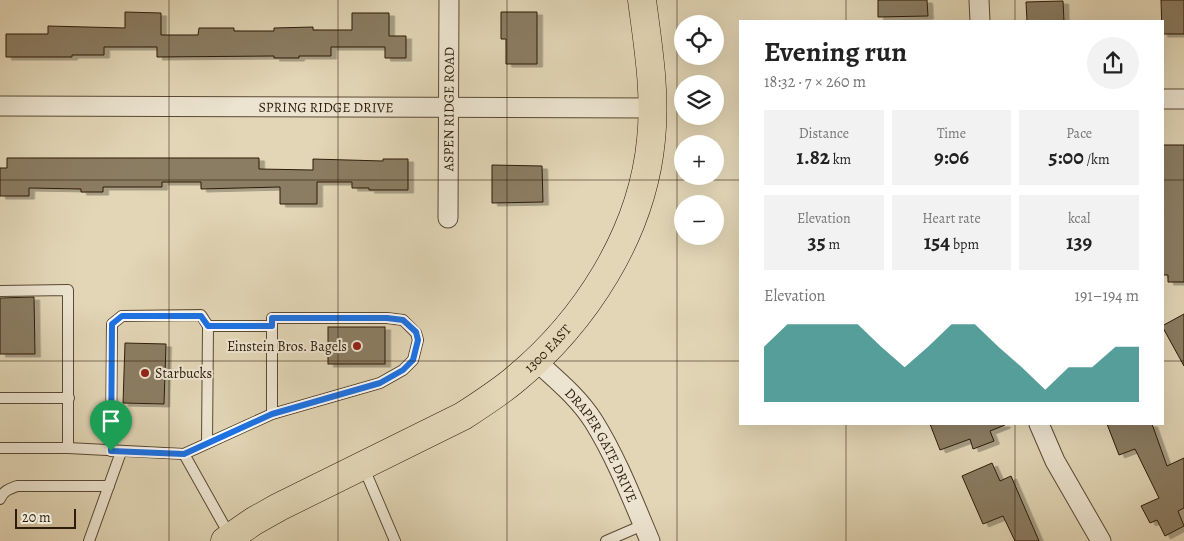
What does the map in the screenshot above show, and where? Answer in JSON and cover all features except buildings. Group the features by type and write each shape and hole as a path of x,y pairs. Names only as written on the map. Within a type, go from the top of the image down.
{"main road":[{"name":"1300 EAST","path":"228,539 279,507 463,416 501,390 536,361 556,340 594,293 610,268 624,240 636,208 648,165 652,140 653,108 642,0"}],"street":[{"name":"ASPEN RIDGE ROAD","path":"448,218 449,0"},
{"path":"979,0 980,20"},
{"path":"1164,99 1184,99"},
{"name":"SPRING RIDGE DRIVE","path":"0,106 653,108"},
{"name":"DRAPER GATE DRIVE","path":"536,361 569,391 594,421 616,463 646,533"},
{"path":"1039,425 1055,462 1102,541"}],"lane":[{"path":"0,291 68,290 68,448"},
{"path":"89,541 109,486 116,451 112,324 122,316 201,316 208,326 207,444"},
{"path":"0,448 68,448 184,454 272,414 380,383 403,370 413,360 418,340 416,332 403,320 387,318 272,318 272,414"},
{"path":"208,326 272,326"},
{"path":"0,398 69,398"},
{"path":"184,454 228,539"},
{"path":"363,466 395,541"},
{"path":"0,499 2,494 8,489 17,486 109,486"},
{"path":"606,541 646,533"}],"place":[{"name":"Einstein Bros. Bagels","path":"357,346"},
{"name":"Starbucks","path":"145,373"}],"route":[{"path":"122,316 201,316 208,326 272,326 272,318 387,318 403,320 416,332 418,340 413,360 403,370 380,383 272,414 184,454 111,451 112,324 122,316"}]}
